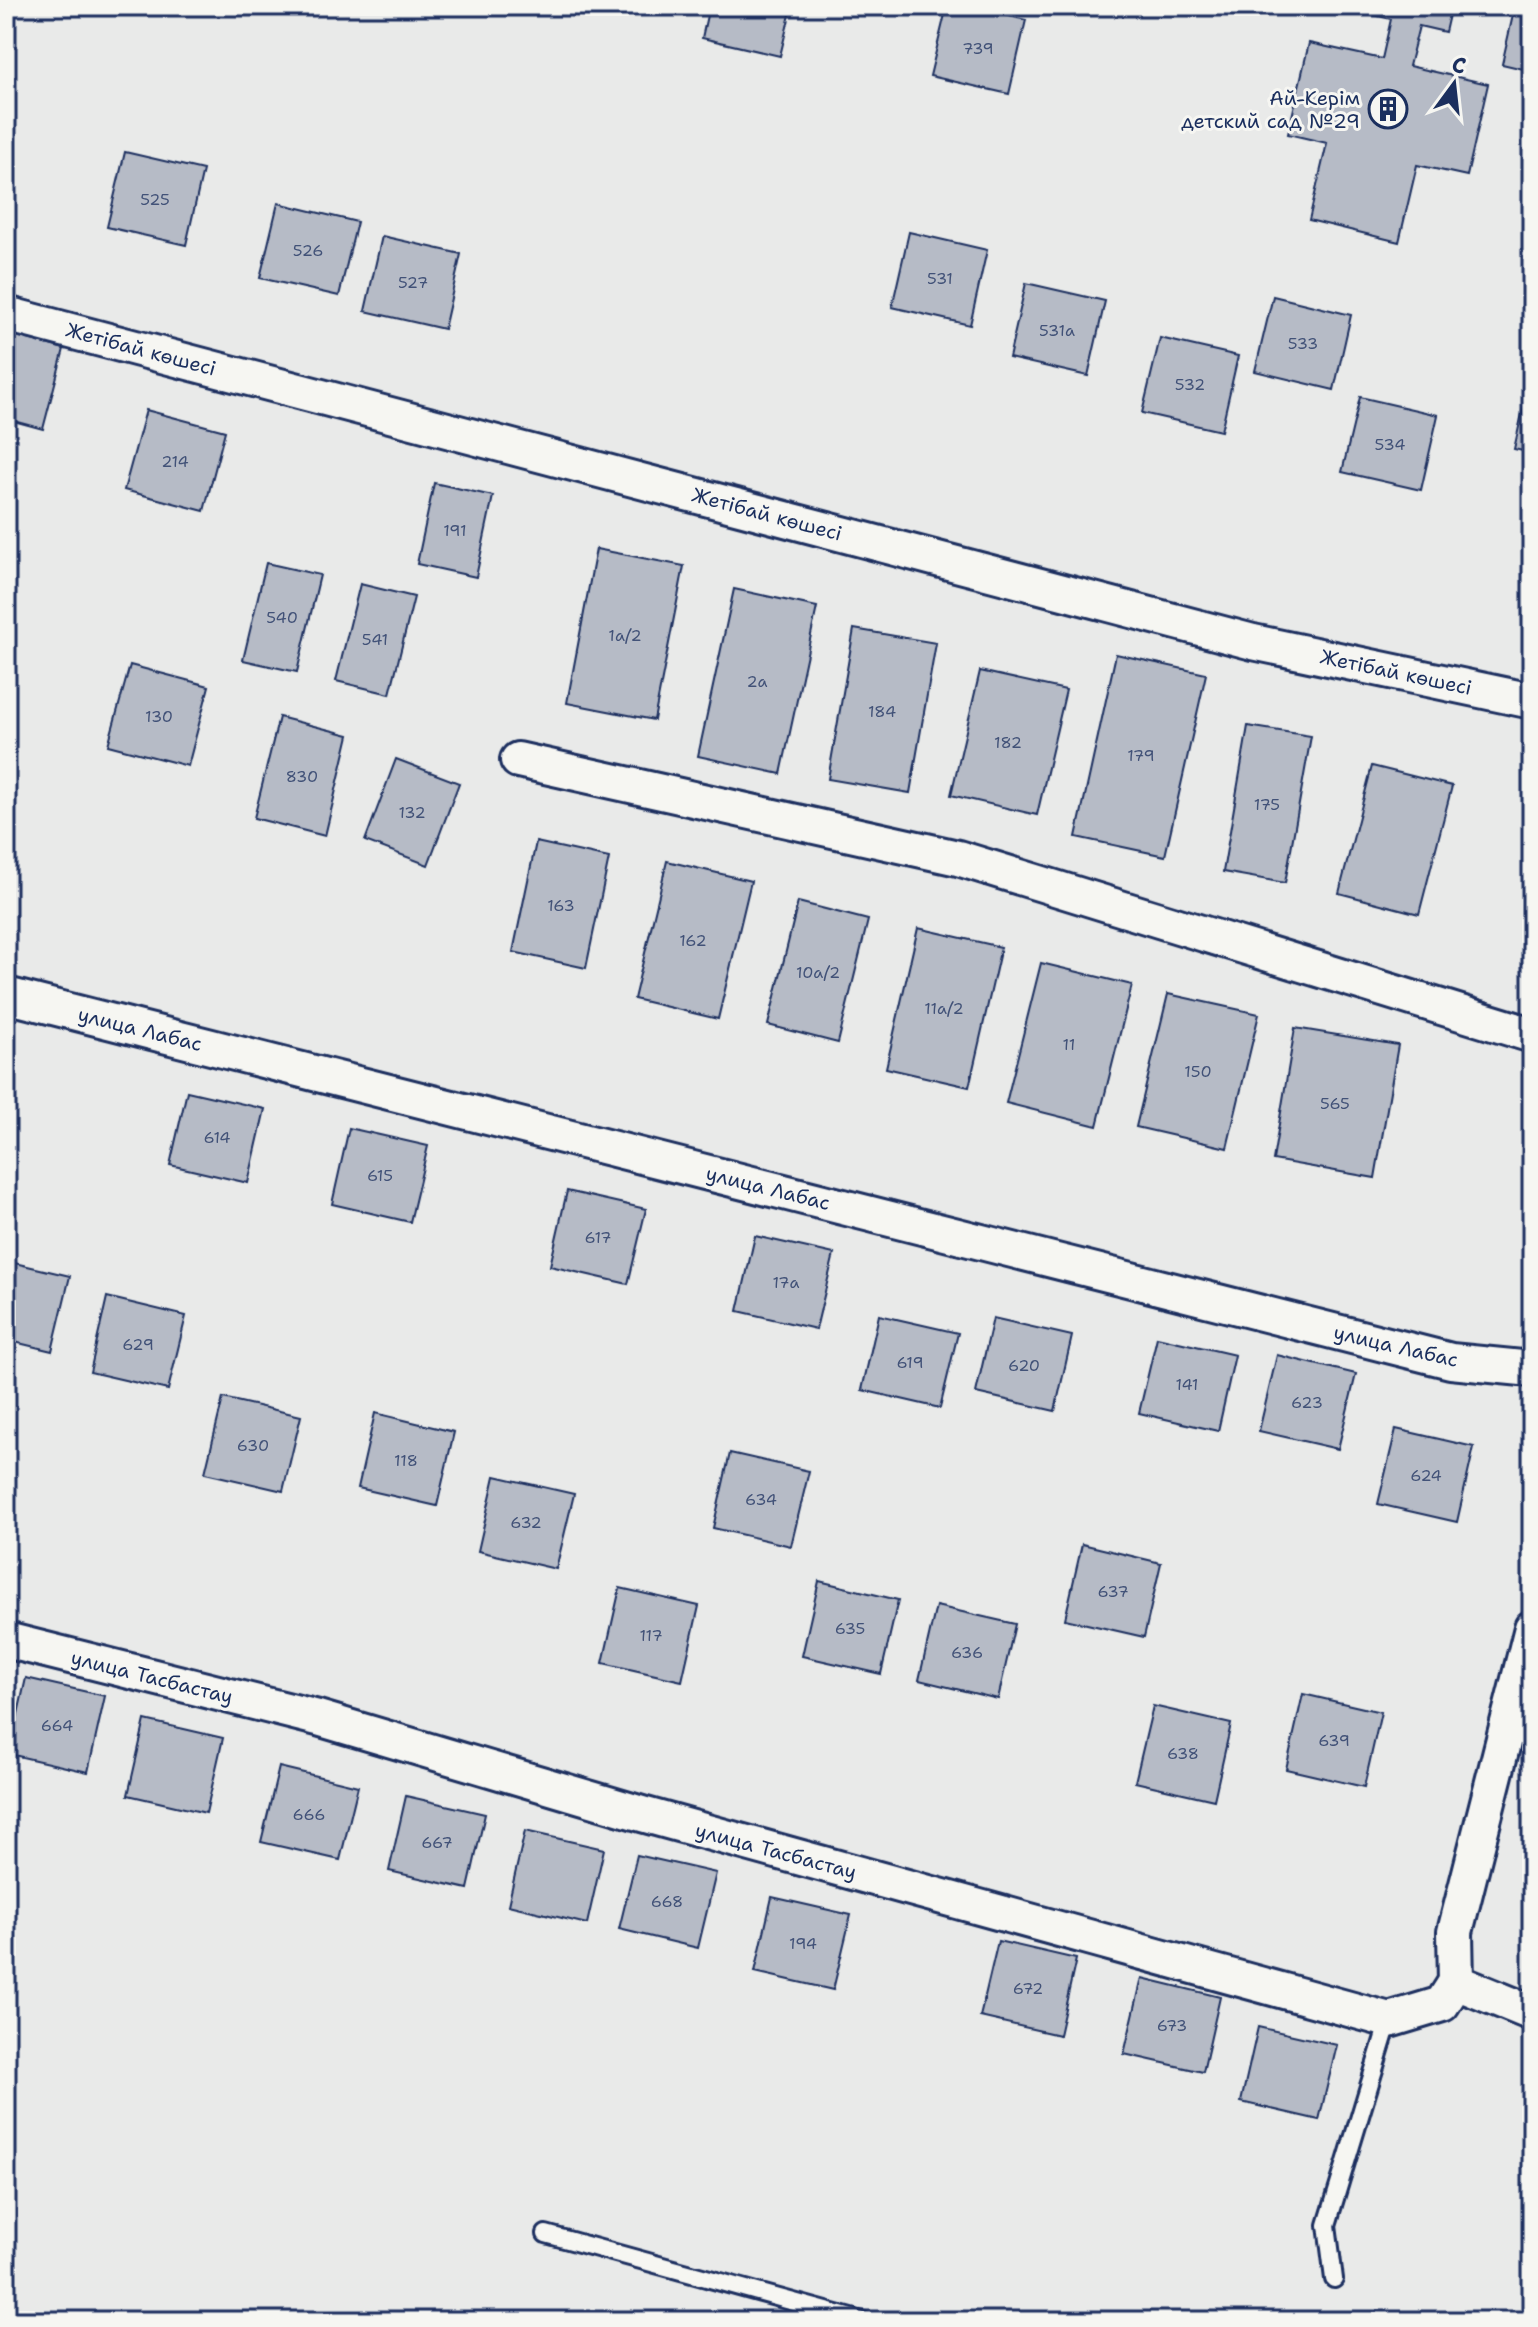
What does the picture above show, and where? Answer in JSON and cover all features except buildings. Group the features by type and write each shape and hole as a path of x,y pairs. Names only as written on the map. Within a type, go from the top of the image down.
{"street":[{"name":"Жетібай көшесі","path":"6,314 1253,642 1532,701"},
{"path":"518,760 958,858 1532,1035"},
{"name":"улица Лабас","path":"6,995 1451,1361 1532,1369"},
{"path":"1389,2020 1442,2004 1456,1982 1455,1932 1532,1628"},
{"name":"улица Тасбастау","path":"6,1640 318,1718 642,1814 1389,2020"},
{"path":"1456,1982 1532,2013"}],"lane":[{"path":"1334,2279 1327,2225 1389,2020"},
{"path":"546,2234 863,2321"}],"place":[{"name":"Ай-Керім детский сад №29","path":"1388,109"}]}
